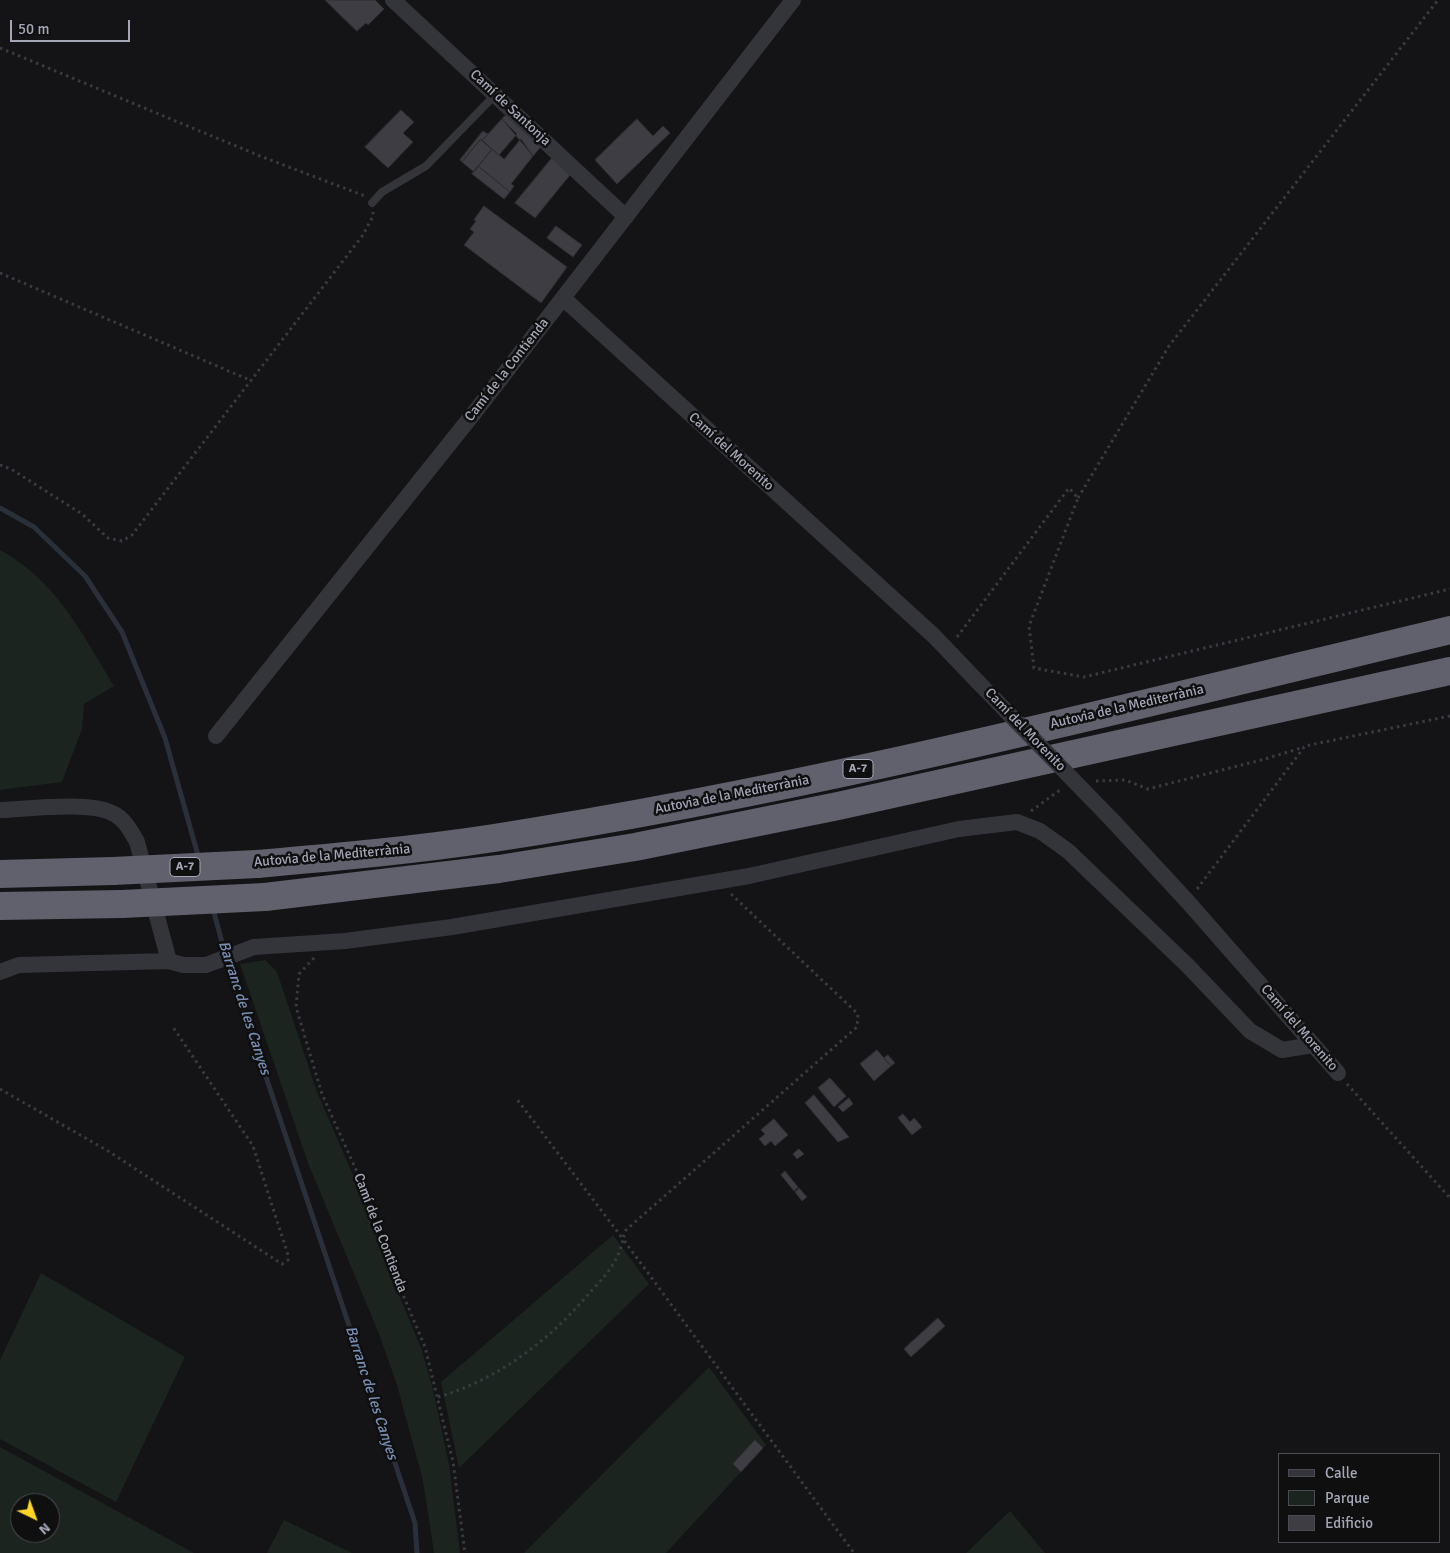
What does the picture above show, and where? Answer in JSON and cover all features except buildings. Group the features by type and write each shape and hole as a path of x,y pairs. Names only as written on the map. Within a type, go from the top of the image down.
{"highway":[{"name":"Autovia de la Mediterrània","path":"0,874 257,864 368,854 492,838 640,813 840,773 1010,735 1450,630"},
{"name":"A-7","path":"0,906 122,904 265,897 499,869 635,846 838,806 1450,671"}],"street":[{"name":"Camí de Santonja","path":"393,0 626,217"},
{"name":"Camí de la Contienda","path":"216,736 563,298 793,0"},
{"name":"Camí del Morenito","path":"563,298 947,650 1114,822 1188,902 1338,1073"},
{"path":"0,810 97,807 114,813 127,826 137,842 168,961"},
{"path":"0,972 19,965 168,961 183,965 206,965 254,946 345,942 452,927 722,880 959,829 1017,822 1040,831 1068,851 1187,965 1250,1031 1282,1050 1313,1045"}],"lane":[{"path":"372,203 382,192 426,166 495,95"}],"path":[{"path":"1438,0 1169,346 1078,498 1029,626 1034,668 1084,677 1450,589"},
{"path":"0,48 260,156 366,197 372,203 373,216 363,235 132,535 122,541 108,538 82,514 11,469 0,465"},
{"path":"0,274 252,381"},
{"path":"947,650 1069,488 1078,498"},
{"path":"1092,782 1100,780 1125,780 1148,789 1265,760 1306,746 1450,716"},
{"path":"1188,902 1306,746"},
{"path":"1017,822 1058,791 1066,788"},
{"path":"438,1397 455,1392 496,1372 545,1340 571,1316 611,1268 620,1254 626,1230 857,1027 858,1014 745,909 729,892 722,880"},
{"name":"Camí de la Contienda","path":"345,942 318,954 299,974 296,1007 322,1094 370,1201 388,1260 425,1347 453,1462 465,1553"},
{"path":"0,1089 108,1151 282,1264 288,1260 287,1249 253,1146 173,1027"},
{"name":"Camí del Morenito","path":"1338,1073 1450,1198"},
{"path":"516,1098 623,1239 854,1553"}],"green space":[{"path":"0,550 20,563 52,592 78,627 114,686 84,704 82,729 62,782 0,790"},
{"path":"265,960 277,972 317,1092 370,1214 385,1261 421,1348 432,1385 449,1464 460,1553 434,1553 423,1481 397,1385 379,1334 308,1163 240,964"},
{"path":"613,1235 649,1284 459,1468 441,1382"},
{"path":"41,1273 185,1357 116,1502 0,1439 0,1360"},
{"path":"709,1367 766,1445 666,1553 524,1553"},
{"path":"0,1447 194,1553 0,1553"},
{"path":"1010,1511 1045,1553 966,1553"},
{"path":"284,1520 352,1553 267,1553"}],"waterway":[{"name":"Barranc de les Canyes","path":"0,508 34,527 85,576 122,632 165,738 199,859"},
{"name":"Barranc de les Canyes","path":"213,909 226,957 415,1523 417,1553"}]}
